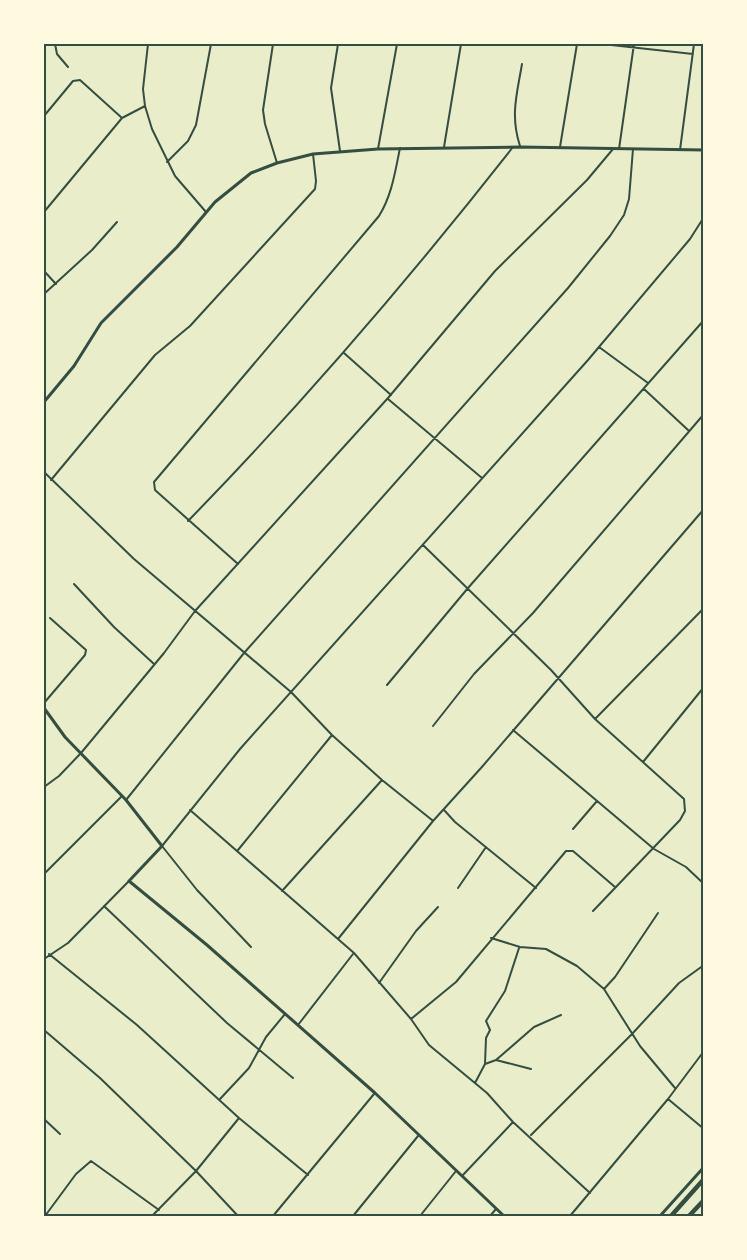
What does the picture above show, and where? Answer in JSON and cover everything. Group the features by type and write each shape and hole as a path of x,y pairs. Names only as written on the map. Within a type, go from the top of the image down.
{"highway":[{"path":"671,1216 704,1179"},
{"path":"689,1216 704,1200"}],"street":[{"path":"55,44 57,54 68,67"},
{"path":"148,44 143,89 152,129 175,176 206,212"},
{"path":"167,162 188,141 193,132 211,44"},
{"path":"273,44 263,110 277,162"},
{"path":"338,44 331,88 340,151"},
{"path":"378,149 397,44"},
{"path":"444,147 461,44"},
{"path":"560,148 577,44"},
{"path":"602,44 693,54"},
{"path":"680,150 694,44"},
{"path":"621,149 633,46"},
{"path":"520,147 515,132 514,113 522,63"},
{"path":"44,116 73,81 80,80 122,118"},
{"path":"44,212 122,118 145,106"},
{"path":"188,521 344,353 430,252 513,147"},
{"path":"239,564 155,490 156,479 379,216 393,186 400,148"},
{"path":"44,402 74,366 101,323 165,259 206,212 242,179 277,162 313,154 400,148 704,150"},
{"path":"44,787 59,776 81,753 195,611 391,395 495,272 587,180 613,149"},
{"path":"126,800 244,653 434,436 568,288 615,229 628,206 633,149"},
{"path":"51,480 155,355 190,326 309,196 316,186 313,154"},
{"path":"44,959 68,943 162,846 291,692 599,347 690,239 704,217"},
{"path":"44,294 117,222"},
{"path":"44,271 56,284"},
{"path":"387,685 468,588 704,320"},
{"path":"599,347 649,384"},
{"path":"344,353 391,395"},
{"path":"644,389 689,431"},
{"path":"388,398 482,478"},
{"path":"433,726 474,674 533,614 704,414"},
{"path":"44,472 134,559 291,692 332,735 382,780 433,821"},
{"path":"338,939 433,821 704,509"},
{"path":"423,545 513,632 596,719 685,802 685,811 680,820 593,911"},
{"path":"74,584 114,627 154,664"},
{"path":"596,719 704,608"},
{"path":"44,703 85,655 86,650 50,618"},
{"path":"643,762 704,687"},
{"path":"44,708 66,738 126,800 197,890 251,947"},
{"path":"44,717 48,713"},
{"path":"513,730 654,849 686,867 704,884"},
{"path":"238,850 332,735"},
{"path":"282,891 382,780"},
{"path":"44,874 122,796"},
{"path":"573,829 597,801"},
{"path":"190,810 354,953 411,1019 429,1045 487,1093 513,1122 590,1193"},
{"path":"444,810 455,822 536,888"},
{"path":"458,888 486,847"},
{"path":"411,1019 456,982 566,851 573,851 616,888"},
{"path":"129,881 375,1093 504,1216"},
{"path":"104,906 227,1023 293,1078"},
{"path":"379,983 416,931 438,907"},
{"path":"604,989 615,977 658,914"},
{"path":"491,938 520,947 546,949 563,957 604,989 632,1034 675,1088"},
{"path":"475,1083 485,1064 486,1038 490,1031 486,1021 506,992 520,947"},
{"path":"298,1025 354,953"},
{"path":"49,954 137,1025 239,1118 308,1175"},
{"path":"530,1136 632,1034 679,983 704,965"},
{"path":"220,1099 249,1068 266,1037 285,1014"},
{"path":"485,1064 496,1060 530,1029 561,1015"},
{"path":"44,1030 100,1078 196,1171 237,1216"},
{"path":"570,1216 668,1099 704,1051"},
{"path":"496,1060 531,1069"},
{"path":"273,1216 375,1093"},
{"path":"668,1099 704,1129"},
{"path":"152,1216 196,1171 239,1118"},
{"path":"44,1119 60,1134"},
{"path":"462,1176 513,1122"},
{"path":"353,1216 418,1136"},
{"path":"45,1216 49,1214 76,1174 91,1161 159,1209"},
{"path":"660,1216 704,1167"},
{"path":"420,1216 456,1171"},
{"path":"490,1216 496,1209"},
{"path":"49,1214 53,1216"}]}
